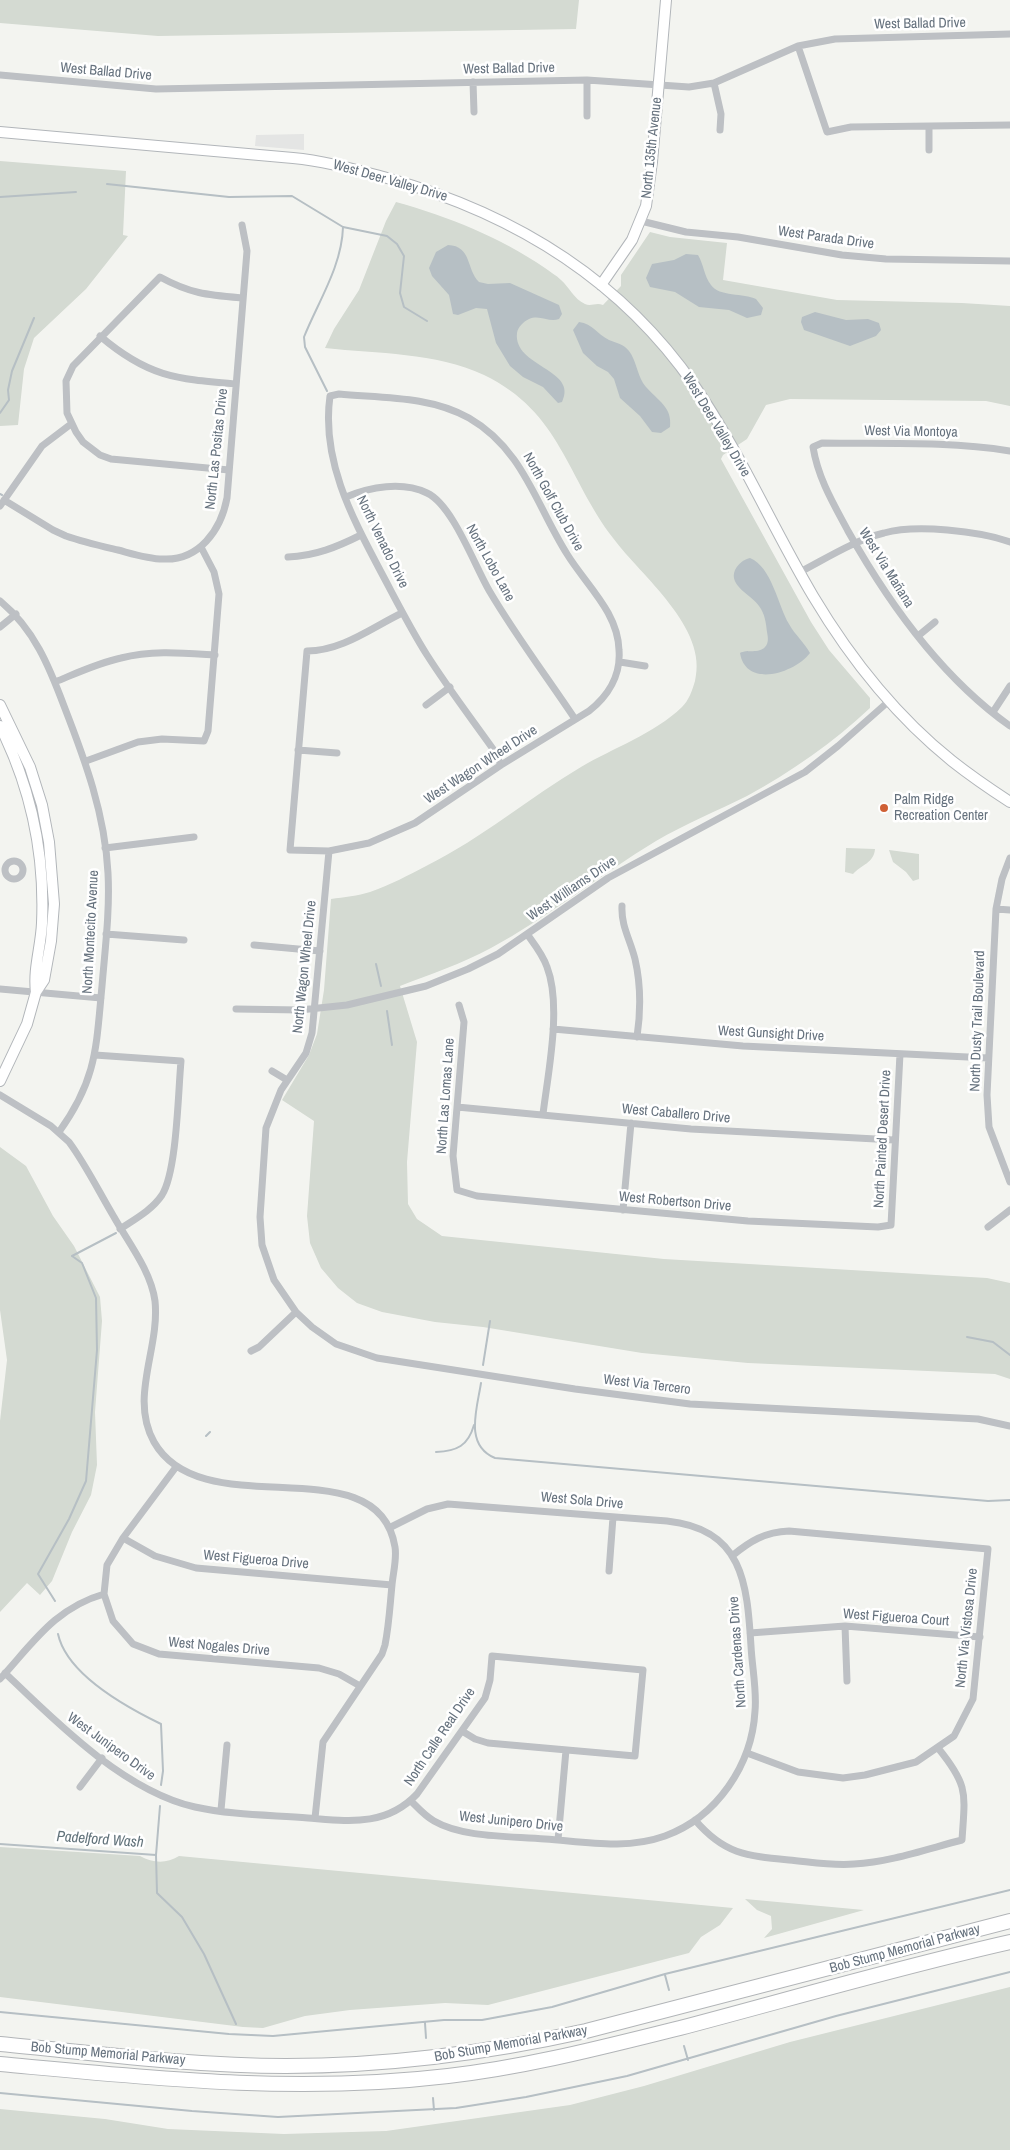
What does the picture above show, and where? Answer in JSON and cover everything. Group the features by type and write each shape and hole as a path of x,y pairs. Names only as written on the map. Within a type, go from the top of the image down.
{"highway":[{"name":"Bob Stump Memorial Parkway","path":"0,2044 206,2063 257,2065 359,2064 442,2057 516,2046 586,2032 1010,1922"},
{"name":"Bob Stump Memorial Parkway","path":"0,2064 188,2082 264,2086 352,2084 450,2076 500,2069 597,2049 1010,1942"}],"street":[{"name":"North 135th Avenue","path":"602,284 632,240 641,221 650,182 666,0"},
{"name":"West Ballad Drive","path":"0,76 156,89 587,80 689,87 714,83 798,46 835,39 1010,34"},
{"path":"798,46 827,132 850,127 1010,125"},
{"path":"586,116 587,80"},
{"path":"473,82 474,112"},
{"path":"714,83 721,114 720,130"},
{"path":"929,127 930,150"},
{"name":"West Deer Valley Drive","path":"0,132 293,158 334,164 417,187 486,212 548,246 602,284 657,339 682,369 708,406 800,572 845,646 889,701 950,760 1010,802"},
{"name":"West Parada Drive","path":"641,221 686,232 738,237 842,255 1010,261"},
{"name":"North Las Positas Drive","path":"201,547 218,528 227,498 247,251 242,225"},
{"path":"229,470 111,459 100,455 83,442 71,424 67,413 66,382 80,357 160,277 179,287 199,294 243,298"},
{"path":"100,336 126,357 158,373 184,380 236,384"},
{"name":"North Golf Club Drive","path":"330,396 339,394 423,402 448,408 469,418 492,433 522,468 567,554 610,617 618,635 620,662"},
{"name":"North Venado Drive","path":"330,396 328,433 333,465 361,535 402,613 501,765"},
{"path":"71,424 42,446 2,503 66,536 146,557 173,559 201,547 214,572 219,594 208,731 204,741 162,739 138,742 86,761"},
{"name":"West Via Montoya","path":"813,447 822,443 934,445 970,446 1010,451"},
{"name":"West Via Mañana","path":"813,447 816,465 826,490 855,544 894,608 944,666 1010,726"},
{"name":"North Lobo Lane","path":"346,498 368,488 399,487 428,493 448,512 490,592 576,719"},
{"path":"800,572 855,544 885,532 909,530 978,532 1010,542"},
{"path":"288,557 305,556 331,550 361,535"},
{"name":"North Montecito Avenue","path":"0,601 16,614 40,648 55,682 86,761 97,801 105,848 108,887 106,934 95,1055 82,1097 59,1132"},
{"path":"337,753 298,750 307,651 324,651 341,645 402,613"},
{"path":"0,628 16,614"},
{"path":"918,636 935,622"},
{"path":"55,682 108,661 135,655 173,652 215,655"},
{"path":"620,662 645,666"},
{"name":"West Wagon Wheel Drive","path":"298,750 290,850 329,851 369,843 415,823 601,701 613,681 620,662"},
{"path":"993,712 1010,686"},
{"path":"426,705 450,687"},
{"name":"West Williams Drive","path":"236,1009 314,1009 370,1000 426,986 498,954 608,878 804,772 831,752 889,701"},
{"path":"0,705 30,767 49,842 53,885 53,924 47,969 44,980 36,992 27,1024 0,1081"},
{"path":"0,726 26,788 39,848 42,925 35,978 36,992"},
{"path":"105,848 194,837"},
{"name":"North Wagon Wheel Drive","path":"296,1312 274,1280 262,1245 260,1217 266,1128 287,1080 306,1053 312,1033 329,851"},
{"name":"North Dusty Trail Boulevard","path":"1010,858 1002,879 996,909 988,1058 989,1128 1010,1182"},
{"path":"622,906 621,921 629,937 640,982 641,1009 637,1037"},
{"path":"996,909 1010,910"},
{"path":"106,934 184,940"},
{"path":"527,934 541,953 548,970 552,996 553,1030 543,1114"},
{"path":"254,945 320,951"},
{"path":"0,989 101,998"},
{"name":"North Las Lomas Lane","path":"457,1190 453,1156 464,1022 459,1005"},
{"name":"West Gunsight Drive","path":"553,1030 743,1046 988,1058"},
{"name":"North Painted Desert Drive","path":"891,1225 900,1054"},
{"path":"95,1055 181,1061 172,1167 166,1187 149,1210 120,1229"},
{"path":"272,1071 287,1080"},
{"path":"0,1095 59,1132 77,1153 147,1276 154,1301 156,1320 144,1401 146,1421 155,1444 176,1467 207,1481 349,1495 373,1507 388,1528 395,1554 385,1645 382,1654 323,1742 315,1818"},
{"name":"West Caballero Drive","path":"457,1107 770,1134 894,1140"},
{"path":"622,1210 631,1123"},
{"name":"West Robertson Drive","path":"457,1190 477,1196 748,1222 878,1227 891,1225"},
{"path":"988,1227 1010,1210"},
{"path":"251,1352 259,1347 296,1312"},
{"name":"West Via Tercero","path":"296,1312 312,1327 336,1344 351,1351 377,1358 475,1374 690,1404 978,1419 1010,1426"},
{"path":"2,1676 64,1611 79,1602 104,1594 107,1565 123,1538 176,1467"},
{"name":"West Sola Drive","path":"388,1528 427,1509 448,1504 613,1517 692,1526 715,1538 732,1556"},
{"path":"609,1571 613,1517"},
{"name":"North Via Vistosa Drive","path":"732,1556 750,1540 773,1532 789,1531 988,1549 973,1699 954,1736 938,1748"},
{"name":"West Figueroa Drive","path":"123,1538 155,1556 196,1568 392,1585"},
{"name":"North Cardenas Drive","path":"695,1820 723,1794 739,1770 747,1753 755,1711 746,1587 740,1568 732,1556"},
{"name":"West Nogales Drive","path":"104,1594 107,1609 122,1634 133,1644 145,1650 168,1656 318,1668 339,1674 360,1686"},
{"path":"845,1626 847,1681"},
{"name":"West Figueroa Court","path":"750,1633 845,1626 980,1637"},
{"name":"North Calle Real Drive","path":"411,1801 484,1698 490,1680 492,1656 643,1670 635,1756 566,1750"},
{"name":"West Junipero Drive","path":"2,1676 55,1721 135,1783 155,1793 196,1808 367,1821 390,1815 411,1801 433,1820 458,1830 614,1845 634,1844 666,1836 695,1820"},
{"path":"462,1731 475,1739 488,1743 566,1750 558,1840"},
{"path":"221,1810 227,1745"},
{"path":"695,1820 715,1841 739,1854 834,1864 875,1862 962,1840 965,1796 957,1772 938,1748 924,1758 906,1765 866,1775 843,1778 798,1772 747,1753"},
{"path":"80,1788 102,1758"}],"shaded area":[{"path":"0,0 579,0 576,29 158,36 0,23"},
{"path":"304,134 304,150 255,146 256,135"},
{"path":"0,161 126,171 123,235 128,236 86,289 34,338 24,369 18,425 0,426"},
{"path":"396,202 455,221 492,237 528,257 557,277 581,302 587,305 603,305 621,286 621,275 650,232 670,237 727,243 723,280 837,300 1010,306 1010,406 986,401 790,399 766,405 747,439 723,455 721,459 811,622 829,650 870,698 870,708 812,756 780,777 747,796 656,841 512,936 446,969 400,986 417,1042 407,1162 408,1204 417,1219 442,1236 664,1259 987,1278 1010,1283 1010,1379 995,1374 748,1363 642,1353 483,1327 435,1322 382,1312 357,1303 338,1288 321,1268 310,1243 307,1216 314,1121 282,1100 309,1055 317,1034 324,990 331,899 370,892 428,865 467,843 581,767 659,725 682,707 688,698 695,681 697,661 692,642 683,622 655,586 613,538 597,515 547,427 510,390 484,375 446,362 406,355 325,348 334,329 359,290 386,221"},
{"path":"448,245 461,249 479,282 488,284 510,283 559,305 562,314 559,319 552,320 537,317 529,319 521,325 517,333 518,344 525,353 562,382 565,391 562,402 558,403 543,387 523,377 510,366 496,343 487,309 476,308 458,315 453,314 449,295 432,276 429,268 436,252"},
{"path":"686,254 698,255 707,278 715,289 756,299 763,308 761,315 747,318 729,310 699,307 675,292 650,287 646,278 652,264 674,260"},
{"path":"815,312 846,320 868,319 879,323 881,330 876,336 850,346 804,330 801,322 802,317"},
{"path":"579,322 588,325 605,338 627,349 633,358 643,383 669,413 670,427 661,433 652,432 640,416 620,398 614,379 608,372 597,366 583,353 573,330"},
{"path":"750,558 764,570 774,588 789,624 810,653 794,666 772,674 761,674 751,671 744,664 740,653 762,649 768,640 766,622 761,609 735,581 735,570 741,562"},
{"path":"846,848 875,849 870,861 853,874 845,872"},
{"path":"889,850 919,854 919,879 913,881 906,872 893,862"},
{"path":"0,1147 26,1166 53,1216 74,1246 100,1297 102,1321 95,1412 97,1465 91,1495 72,1532 52,1581 40,1595 27,1583 0,1612 0,1421 7,1360 0,1310"},
{"path":"0,1847 140,1856 160,1862 179,1856 733,1908 720,1925 701,1937 689,1953 488,2005 445,2003 350,2010 305,2016 263,2028 243,2027 0,1997"},
{"path":"745,1899 864,1910 764,1938 772,1929 771,1916 757,1910"},
{"path":"1010,1987 1010,2150 0,2150 0,2109 105,2119 168,2129 284,2134 386,2131 570,2105 644,2086 790,2042"}],"waterway":[{"path":"107,184 229,197 292,196 343,227 387,236 397,244 404,256 400,293 404,307 427,321"},
{"path":"0,197 76,192"},
{"path":"327,391 305,347 304,337 334,270 342,241 343,227"},
{"path":"0,413 9,400 8,390 12,371 34,318"},
{"path":"376,964 381,986"},
{"path":"387,1011 392,1045"},
{"path":"72,1256 116,1233"},
{"path":"55,1601 38,1574 69,1519 86,1481 97,1350 96,1298 82,1263 72,1256"},
{"path":"483,1365 490,1321"},
{"path":"967,1337 993,1342 1010,1355"},
{"path":"481,1383 475,1415 476,1435 479,1444 485,1452 495,1458 988,1501 1010,1500"},
{"path":"436,1452 456,1449 461,1446 472,1432 474,1425"},
{"path":"206,1436 210,1432"},
{"path":"58,1634 64,1649 85,1676 115,1699 161,1724 163,1771 161,1785"},
{"name":"Padelford Wash","path":"160,1806 156,1855 157,1893 182,1917 204,1954 236,2024"},
{"name":"Padelford Wash","path":"0,1844 156,1855"},
{"path":"0,2012 229,2034 273,2036 444,2020 482,2020 552,2007 665,1974 1010,1890"},
{"path":"0,2093 278,2117 456,2108 526,2097 627,2076 836,2016 1010,1972"},
{"path":"665,1975 669,1990"},
{"path":"425,2023 426,2038"},
{"path":"684,2046 688,2060"},
{"path":"433,2098 434,2110"}],"place":[{"name":"Palm Ridge Recreation Center","path":"884,808"}]}
